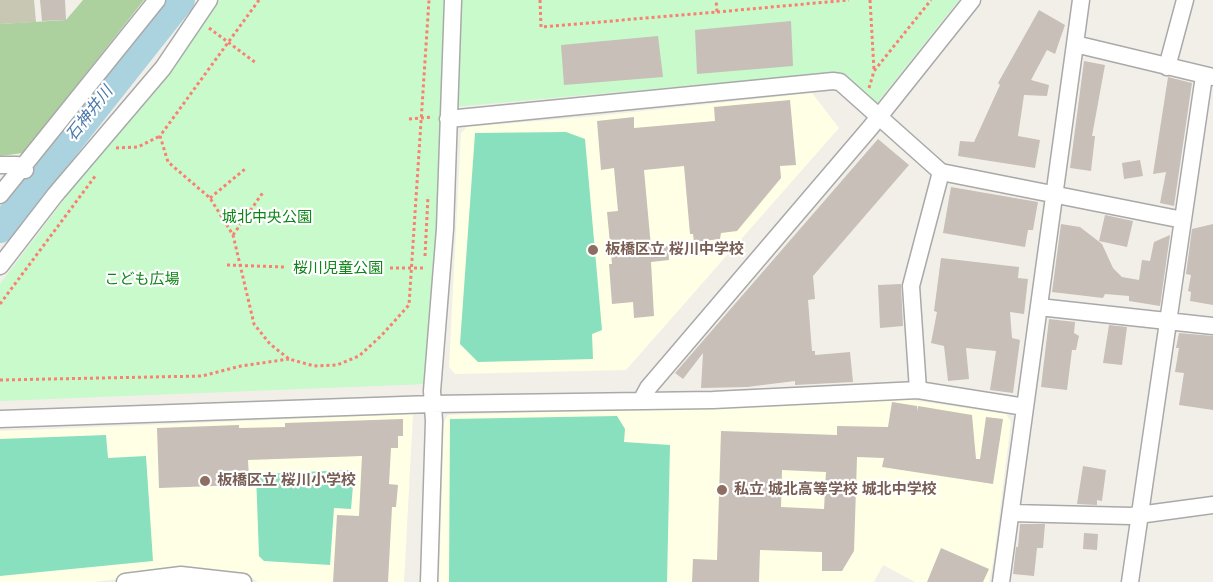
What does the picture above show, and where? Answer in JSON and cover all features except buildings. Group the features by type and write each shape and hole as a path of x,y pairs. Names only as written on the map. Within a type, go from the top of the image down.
{"street":[{"path":"0,195 16,167 157,0"},
{"path":"0,266 54,194 163,68 209,0"},
{"path":"429,582 434,421 433,373 445,229 440,118 453,0"},
{"path":"641,401 648,388 878,117 972,0"},
{"path":"1001,582 1081,0"},
{"path":"1167,67 1185,0"},
{"path":"1075,44 1208,77 1183,220 1130,582"},
{"path":"440,118 833,81 840,82 941,171 1183,220"},
{"path":"918,390 911,286 941,171"},
{"path":"1039,307 1213,326"},
{"path":"0,419 432,404 713,400 918,390 1025,407"},
{"path":"1011,513 1140,515 1213,505"},
{"path":"125,582 181,575 243,582"}],"path":[{"path":"110,156 117,147 138,147 160,136 259,0"},
{"path":"160,136 168,162 210,198 233,235 254,324 270,344 289,359 314,366 337,365 359,356 409,305 429,0"},
{"path":"540,0 541,27 849,0"},
{"path":"716,0 717,12"},
{"path":"864,105 874,71 870,0"},
{"path":"874,71 931,0"},
{"path":"205,26 256,63"},
{"path":"409,119 440,118"},
{"path":"0,304 102,166"},
{"path":"210,198 245,169"},
{"path":"233,235 264,191"},
{"path":"227,265 284,267"},
{"path":"390,268 424,268"},
{"path":"5,285 10,289"},
{"path":"0,380 202,376 241,366 289,359"}],"shaded area":[{"path":"0,0 34,0 36,22 0,24"},
{"name":"板橋区立 桜川中学校","path":"812,93 839,128 626,370 455,374 449,367 461,133 467,127"},
{"name":"私立 城北高等学校 城北中学校","path":"898,398 1006,414 1011,422 989,582 915,582 883,565 874,582 439,582 444,421 448,415 723,407"},
{"name":"板橋区立 桜川小学校","path":"413,414 404,582 258,582 246,574 185,570 95,582 0,582 0,431"}],"green space":[{"path":"83,0 144,0 23,153 0,156 0,24 66,20"},
{"name":"城北中央公園","path":"220,0 959,0 877,103 840,72 442,108 438,224 427,384 0,401 0,284"},
{"path":"566,132 585,139 602,330 592,334 593,359 478,362 460,344 475,133"},
{"path":"617,416 625,429 624,442 670,445 667,582 449,582 450,419"},
{"path":"106,435 108,458 146,456 153,561 0,576 0,439"},
{"path":"349,470 354,474 351,509 334,508 330,565 264,561 259,556 256,474"}],"waterway":[{"name":"石神井川","path":"0,229 181,0"}],"place":[{"name":"板橋区立 桜川中学校","path":"593,250"},
{"name":"板橋区立 桜川小学校","path":"205,481"},
{"name":"私立 城北高等学校 城北中学校","path":"722,490"}],"park label":[{"name":"桜川児童公園","path":"338,269"},
{"name":"こども広場","path":"142,280"}]}
